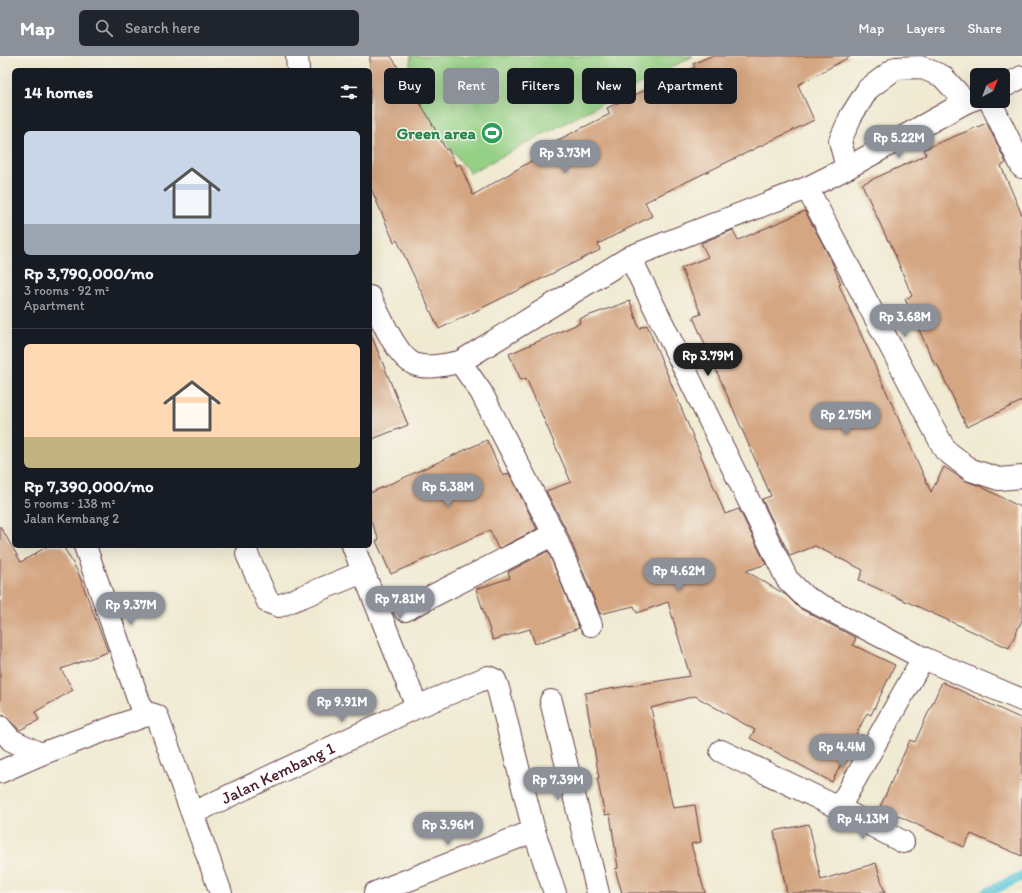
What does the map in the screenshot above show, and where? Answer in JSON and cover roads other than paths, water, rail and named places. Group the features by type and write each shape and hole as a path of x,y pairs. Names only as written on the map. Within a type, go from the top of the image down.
{"street":[{"path":"297,56 298,68"},
{"path":"847,168 840,141 851,116 868,89 896,68 920,67 942,76 970,99"},
{"path":"1010,83 1022,77"},
{"path":"372,301 402,356 414,365 428,366 460,362 630,257 807,188 847,168 970,101"},
{"path":"993,108 1022,167"},
{"path":"807,188 945,450 971,470 999,479 1022,477"},
{"path":"630,257 787,579 805,597 923,658 1022,700"},
{"path":"460,362 481,392 554,534 591,625"},
{"path":"405,610 554,534"},
{"path":"86,548 144,716"},
{"path":"354,548 417,706"},
{"path":"247,554 268,602 272,605 279,606 363,572"},
{"path":"839,808 923,658"},
{"name":"Jalan Kembang 1","path":"193,813 417,706 488,677 495,680 534,831"},
{"path":"551,701 598,893"},
{"path":"0,772 41,754 144,716 151,714 157,716 221,893"},
{"path":"0,727 12,740 41,754"},
{"path":"721,751 839,808 903,842"},
{"path":"375,893 534,831 555,893"}],"waterway":[{"path":"986,893 1022,876"}],"place":[{"name":"Green area","path":"492,133"}]}
